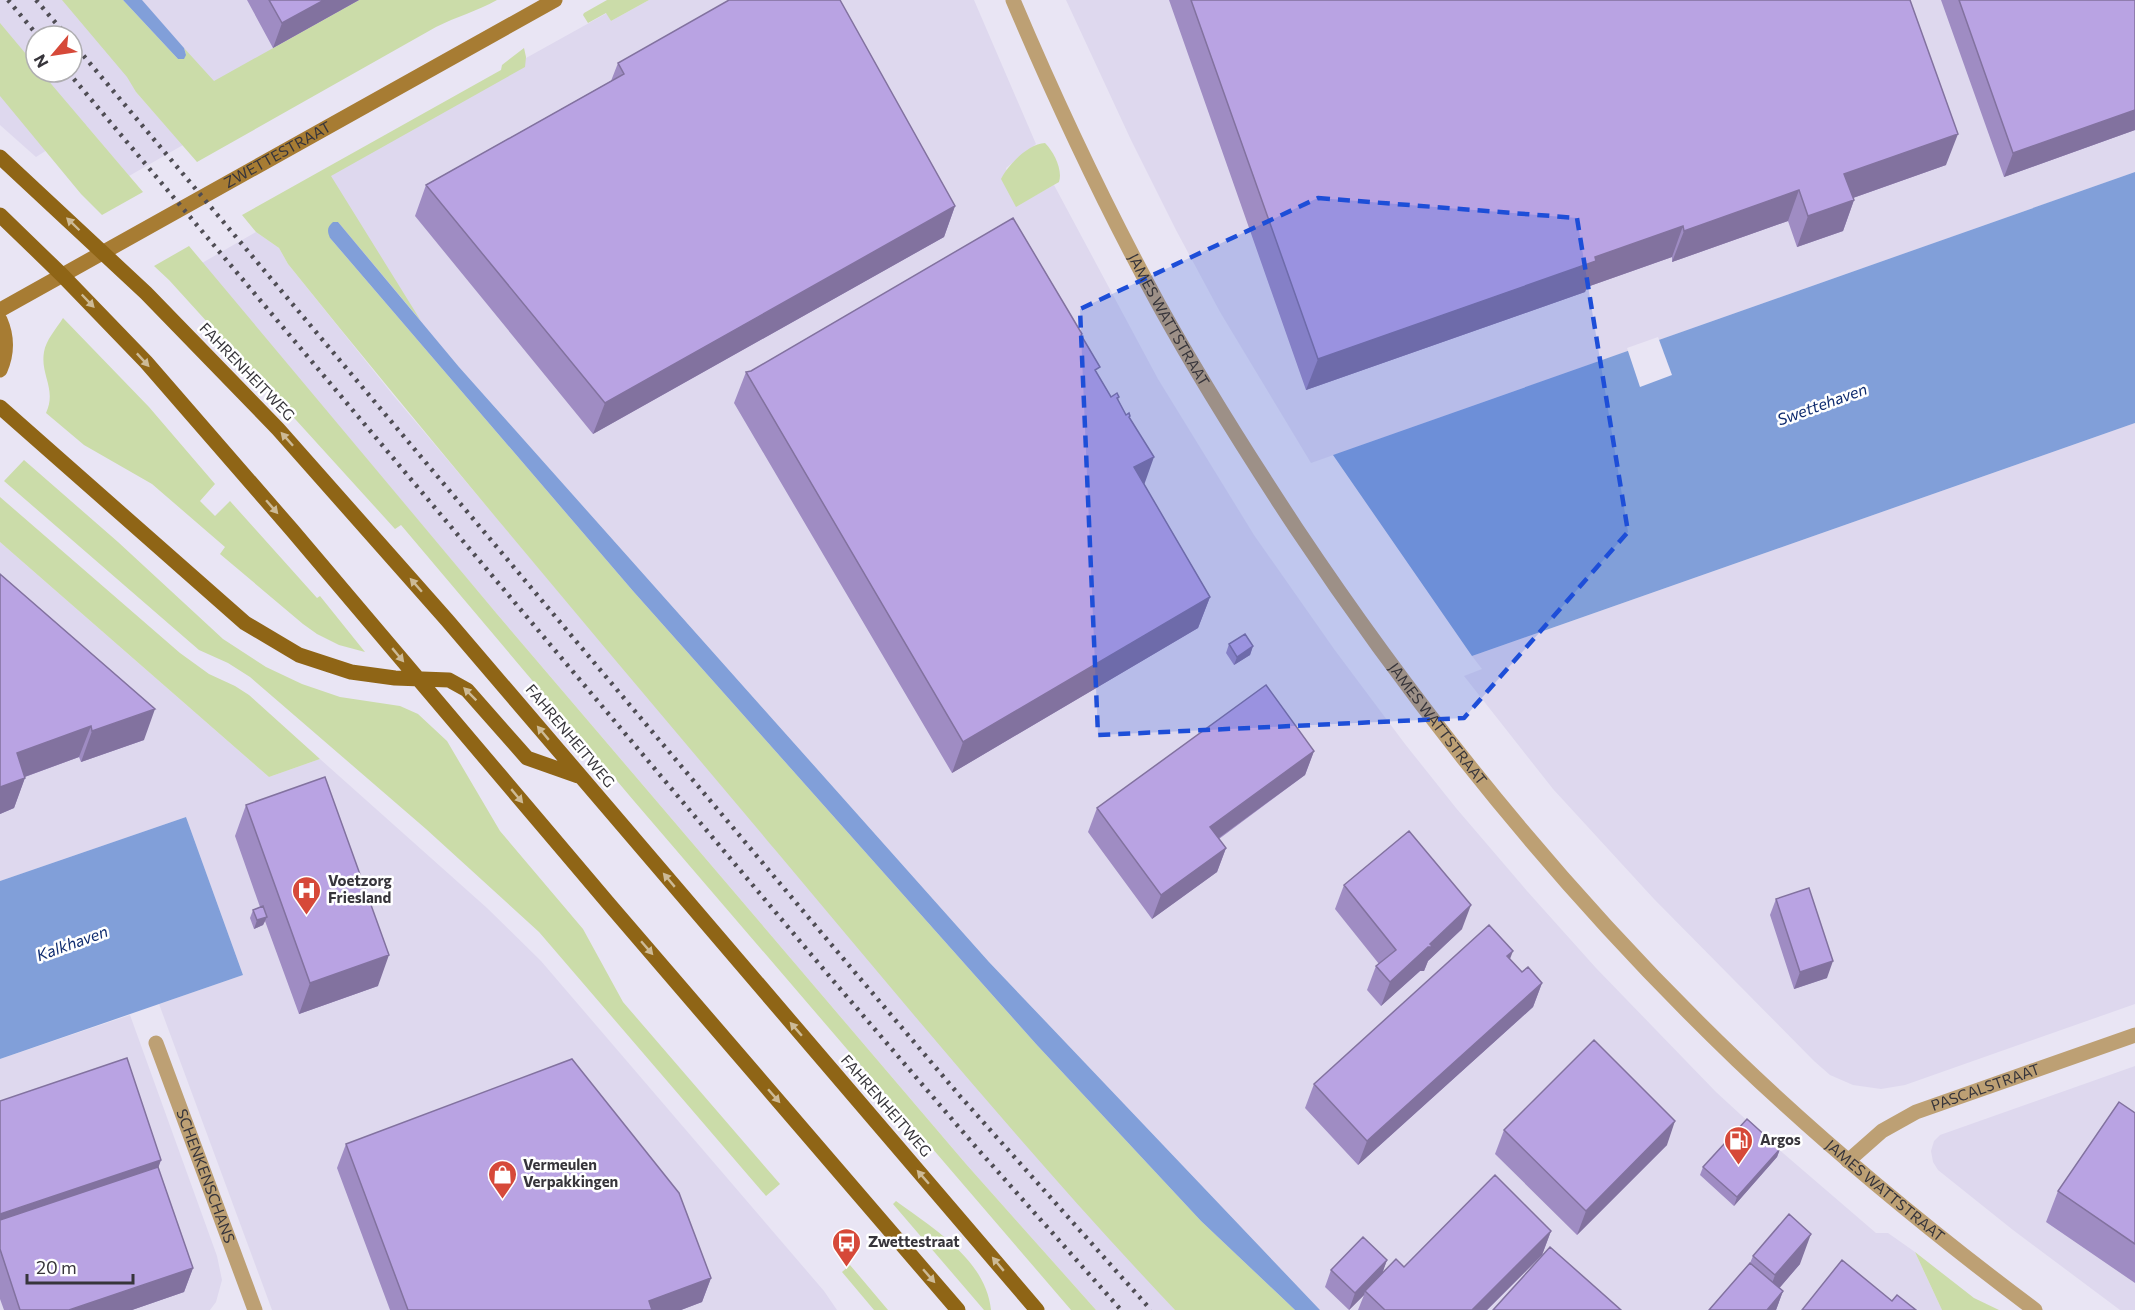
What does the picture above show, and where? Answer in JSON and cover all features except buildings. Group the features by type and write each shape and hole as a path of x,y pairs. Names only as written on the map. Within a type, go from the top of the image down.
{"main road":[{"name":"FAHRENHEITWEG","path":"0,157 146,293 286,438 447,620 1034,1309"},
{"path":"0,215 103,317 192,415 958,1310"},
{"path":"0,407 245,623 299,655 351,672 394,678 449,680 459,684 467,690 526,758 581,777"}],"street":[{"name":"ZWETTESTRAAT","path":"0,310 555,0"},
{"name":"JAMES WATTSTRAAT","path":"1013,0 1078,148 1160,307 1251,459 1367,631 1421,704 1588,907 1639,962 1737,1060 1848,1161 1919,1221 2035,1310"},
{"path":"0,320 4,328 6,345 0,370"},
{"name":"PASCALSTRAAT","path":"1848,1161 1882,1131 1916,1112 2135,1035"},
{"name":"SCHENKENSCHANS","path":"156,1043 255,1310"}],"highlighted area":[{"path":"1318,198 1577,218 1628,532 1464,718 1098,735 1080,309"}],"shaded area":[{"path":"0,0 123,0 136,92 183,145 129,176 86,125 36,157 0,125"},
{"path":"129,0 434,0 205,86"},
{"path":"649,0 974,0 1036,144 1006,168 1016,206 1054,185 1158,379 1254,535 1334,649 1456,808 1596,968 1716,1092 1777,1148 1876,1233 1888,1233 1915,1252 1942,1310 1320,1310 989,962 459,367 338,223 333,222 301,183 607,13 611,21"},
{"path":"1066,0 2135,0 2135,172 1311,463 1220,312 1176,230"},
{"path":"256,232 279,248 288,264 393,395 914,1014 1024,1142 1175,1310 1096,1310 966,1164 497,614 202,263"},
{"path":"2135,423 2135,1004 1905,1085 1881,1089 1853,1085 1830,1075 1654,899 1553,789 1464,676 1482,669 1472,656"},
{"path":"0,542 269,777 320,759 487,908 541,961 824,1291 837,1310 272,1310 159,1004 243,975 186,817 0,881"},
{"path":"130,1015 217,1256 222,1280 216,1302 210,1310 0,1310 0,1059"},
{"path":"2135,1066 2135,1310 2120,1310 2013,1230 1938,1170 1933,1162 1931,1151 1934,1141 1940,1135"}],"green space":[{"path":"62,0 123,0 178,59 186,55 184,48 214,81 359,0 497,0 436,27 197,162 136,92 127,77"},
{"path":"607,0 649,0 611,21 606,13 588,23 584,13"},
{"path":"0,23 24,52 24,84 51,84 143,192 102,215 81,194 0,96"},
{"path":"524,48 525,67 331,176 421,321 338,222 330,238 633,591 1036,1044 1201,1221 1295,1310 1175,1310 1072,1198 923,1026 470,486 288,264 279,248 256,232 242,215 501,70 502,65"},
{"path":"1045,143 1057,161 1060,172 1059,182 1016,207 1001,179 1008,168 1025,151"},
{"path":"189,246 497,614 966,1164 1096,1310 1071,1310 634,801 401,525 395,529 154,266"},
{"path":"63,318 149,407 215,484 200,501 215,516 230,501 317,598 320,596 365,652 339,645 303,624 220,554 225,547 152,484 84,445 46,413 50,397 44,368 44,352 49,339"},
{"path":"24,460 118,542 223,639 266,667 302,684 340,697 400,706 418,714 447,741 500,831 583,929 623,1002 780,1184 766,1196 539,932 426,829 250,677 228,663 199,650 4,481"},
{"path":"0,497 180,653 209,674 249,695 320,759 269,777 0,542"},
{"path":"896,1201 956,1247 979,1276 987,1292 991,1310 984,1310 893,1204"},
{"path":"1915,1252 1974,1298 1999,1310 1942,1310"},
{"path":"850,1265 888,1310 874,1310 842,1272"}],"water":[{"path":"123,0 142,0 184,48 186,55 184,59 178,59"},
{"name":"Swettehaven","path":"2135,172 2135,423 1472,656 1333,455"},
{"path":"333,222 338,222 459,367 989,962 1320,1310 1295,1310 1201,1221 1036,1044 633,591 330,238 328,229"},
{"name":"Kalkhaven","path":"186,817 243,975 0,1059 0,881"}],"pier":[{"path":"1658,337 1672,375 1640,387 1627,348"}],"railway":[{"path":"8,0 28,24"},
{"path":"36,0 57,24"},
{"path":"84,56 959,1095 1151,1310"},
{"path":"78,84 836,984 975,1146 1121,1310"}],"place":[{"name":"Voetzorg Friesland","path":"307,916"},
{"name":"Argos","path":"1739,1166"},
{"name":"Vermeulen Verpakkingen","path":"502,1200"},
{"name":"Zwettestraat","path":"847,1268"}]}
